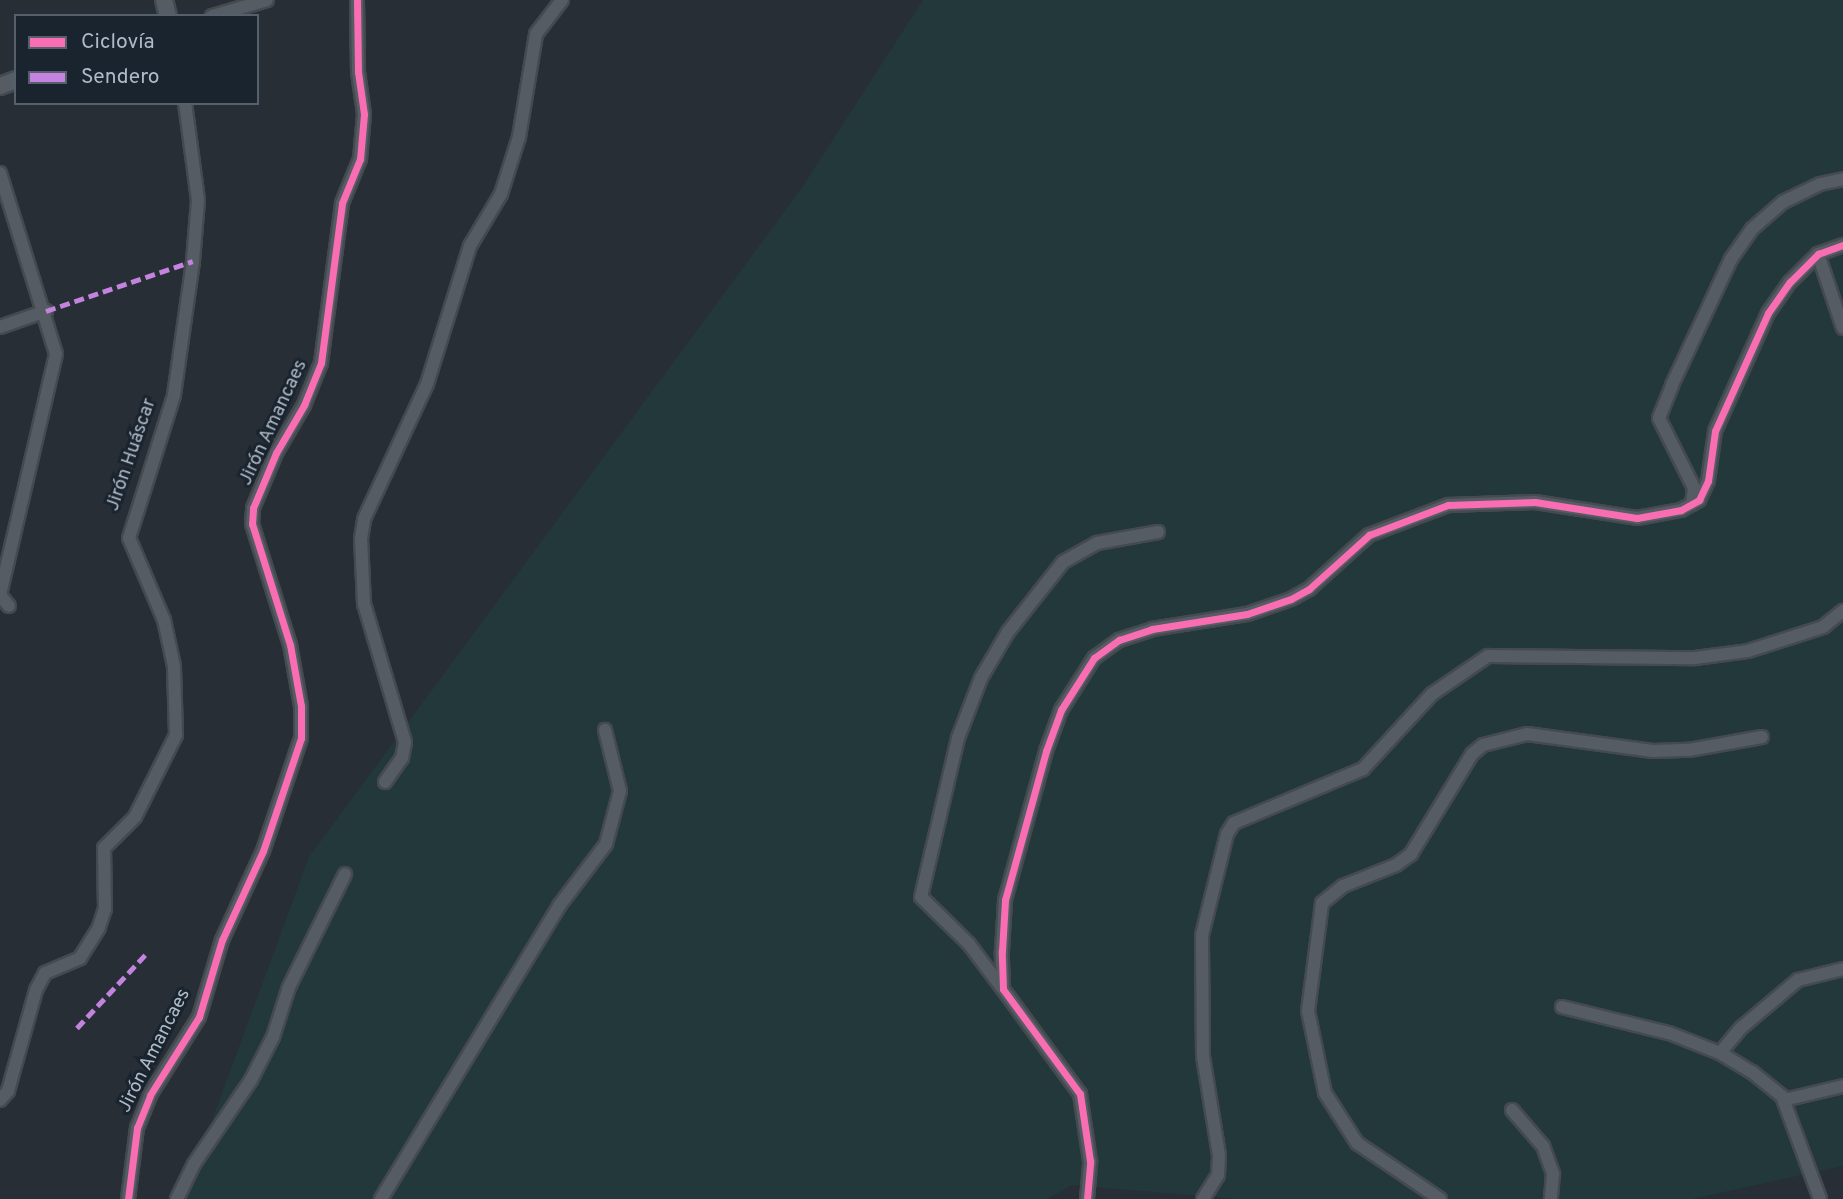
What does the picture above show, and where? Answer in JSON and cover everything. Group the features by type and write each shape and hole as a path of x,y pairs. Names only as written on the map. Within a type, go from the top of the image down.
{"street":[{"path":"219,14 267,0"},
{"name":"Jirón Amancaes","path":"128,1199 137,1128 150,1095 199,1017 222,940 264,851 301,738 301,706 290,645 251,524 253,508 276,453 303,405 321,363 342,203 360,159 364,114 357,0"},
{"path":"385,782 402,758 405,742 364,604 360,539 364,519 427,384 470,246 501,194 519,137 536,34 562,0"},
{"name":"Jirón Huáscar","path":"4,1096 36,990 45,973 80,958 99,927 105,909 104,848 135,817 176,734 174,666 164,620 129,538 174,395 193,261 198,200 185,105"},
{"path":"0,173 46,311 56,354 5,560 0,595 9,606"},
{"path":"1692,504 1694,488 1659,418 1672,385 1731,260 1752,229 1783,202 1820,184 1843,179"},
{"path":"1003,989 1005,900 1046,751 1074,685 1094,658 1119,640 1152,629 1247,614 1291,598 1309,589 1369,535 1448,505 1535,502 1637,518 1692,504 1699,500 1708,481 1719,420 1768,313 1790,282 1818,254 1843,245"},
{"path":"1818,254 1843,328"},
{"path":"0,327 46,311"},
{"path":"1087,1199 1089,1148 1080,1094 969,944 921,897 958,738 981,678 1007,632 1063,562 1097,543 1158,532"},
{"path":"1203,1199 1218,1175 1219,1155 1203,1056 1202,935 1227,834 1234,823 1363,769 1432,694 1488,656 1695,658 1735,653 1822,627 1843,611"},
{"path":"381,1199 559,906 606,844 620,792 605,730"},
{"path":"1440,1199 1357,1143 1325,1093 1308,1011 1310,971 1322,903 1343,886 1396,865 1410,854 1472,754 1483,745 1527,734 1653,751 1762,737"},
{"path":"177,1199 194,1164 257,1069 289,987 345,874"},
{"path":"1720,1053 1741,1028 1798,980 1843,969"},
{"path":"1562,1007 1669,1033 1720,1053 1784,1100 1820,1199"},
{"path":"1784,1100 1843,1086"},
{"path":"1512,1110 1543,1146 1553,1174 1551,1199"}],"green space":[{"path":"923,0 1843,0 1843,1166 1692,1199 1236,1199 1072,1185 1047,1199 183,1199 309,857 801,189"}],"marked path":[{"path":"46,311 193,261"},
{"path":"77,1028 146,954"}],"cycle path":[{"path":"128,1199 137,1128 150,1095 199,1017 222,940 263,851 301,738 301,706 290,645 252,524 253,508 276,453 304,405 321,363 342,203 360,159 364,114 358,72 357,0"},
{"path":"1087,1199 1090,1161 1080,1094 1003,989 1002,951 1005,900 1046,751 1061,710 1094,658 1119,640 1152,629 1247,614 1291,599 1309,589 1369,535 1448,505 1535,502 1637,518 1681,510 1699,500 1708,481 1715,431 1768,313 1790,282 1818,254 1843,245"}]}
